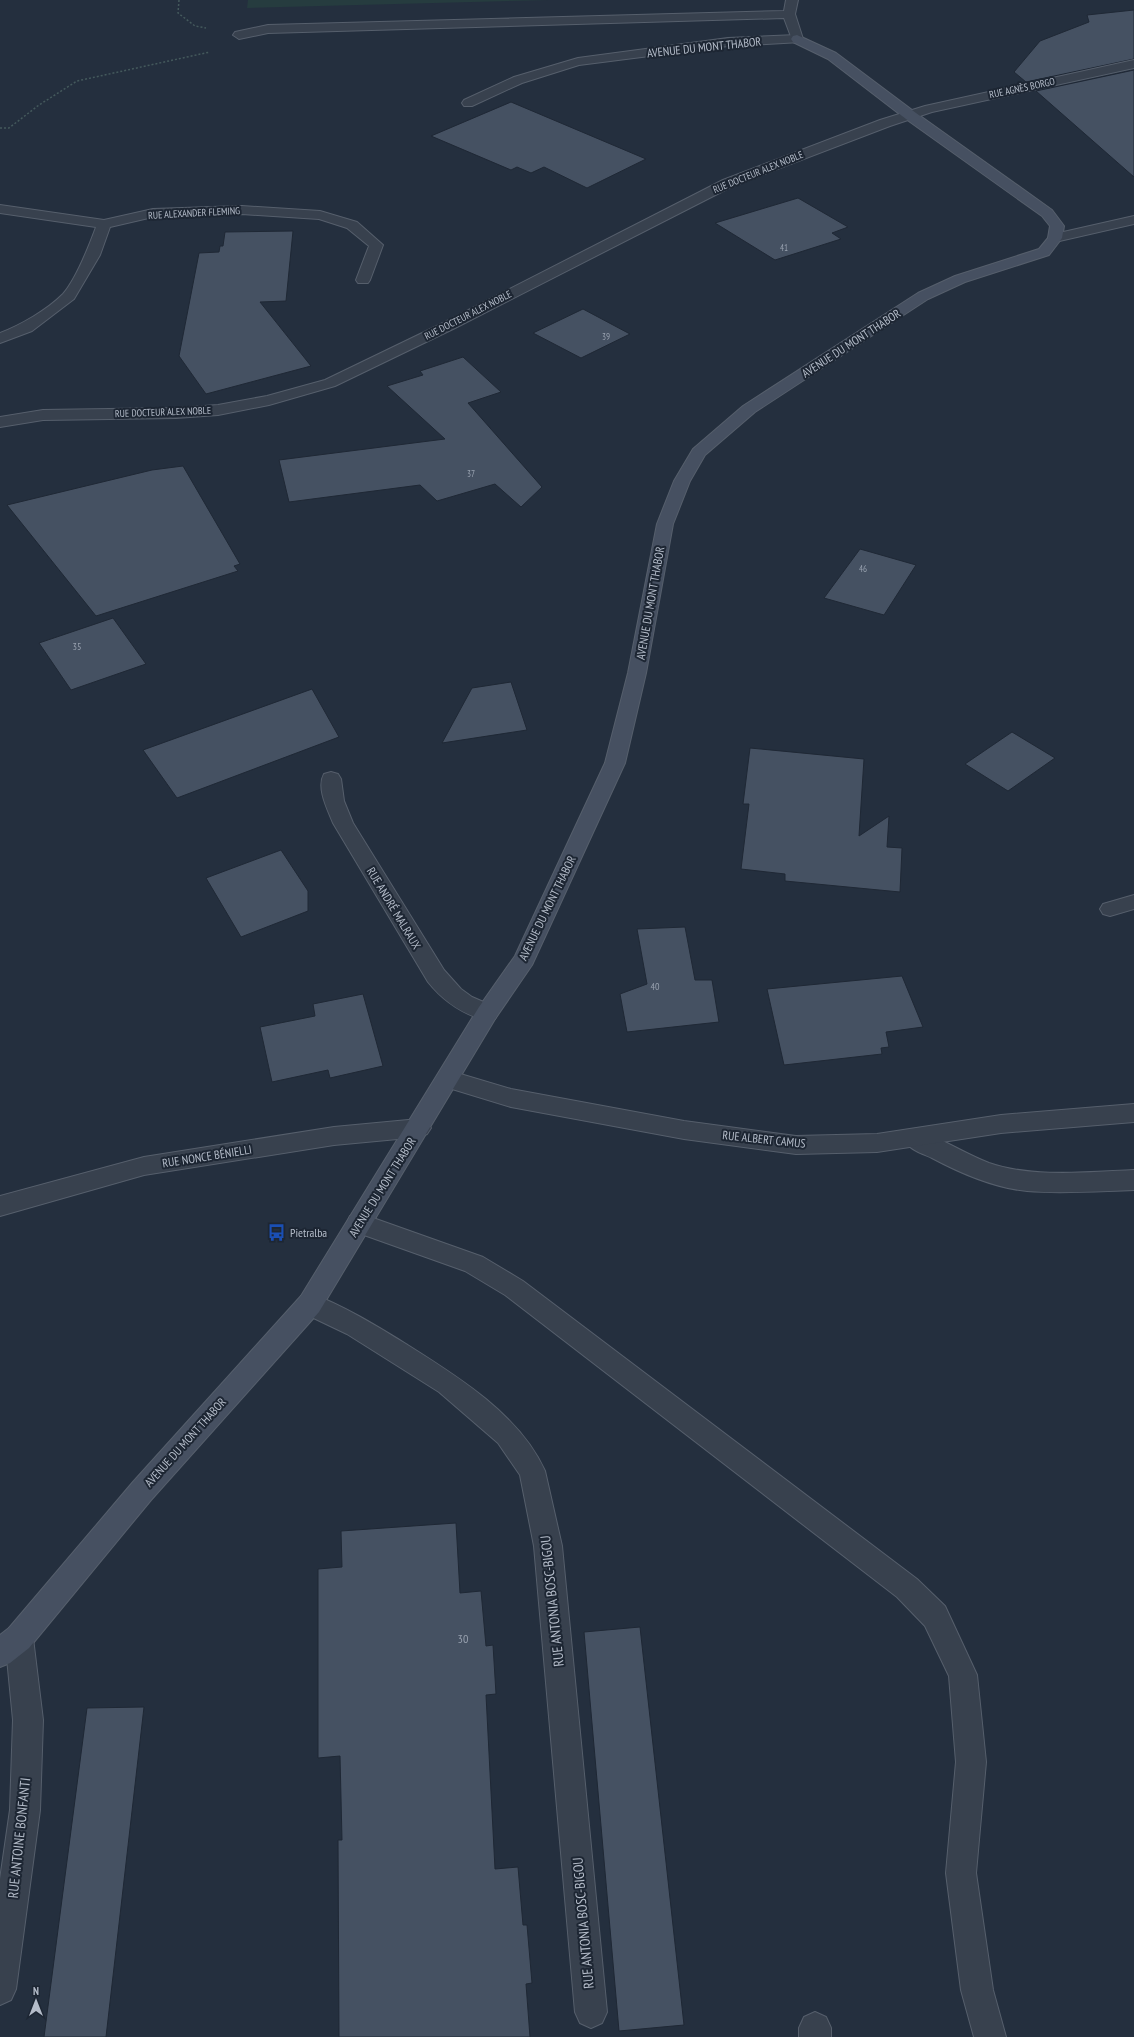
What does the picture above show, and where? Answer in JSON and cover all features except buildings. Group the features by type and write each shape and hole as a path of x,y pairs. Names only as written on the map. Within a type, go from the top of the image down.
{"street":[{"path":"792,0 789,14 797,38 832,56 911,116 1047,213 1057,226 1055,238 1134,220"},
{"path":"239,35 268,29 789,14"},
{"name":"AVENUE DU MONT THABOR","path":"468,103 518,80 578,62 728,42 797,38"},
{"name":"RUE AGNÈS BORGO","path":"911,116 929,109 1134,64"},
{"name":"RUE DOCTEUR ALEX NOBLE","path":"0,422 43,415 176,413 218,410 269,400 330,382 450,325 728,183 885,123 911,116"},
{"path":"0,209 104,224 93,255 68,296 27,328 0,338"},
{"name":"RUE ALEXANDER FLEMING","path":"104,224 153,213 242,210 320,215 352,224 376,244 363,280"},
{"name":"AVENUE DU MONT THABOR","path":"10,1646 142,1490 310,1304 487,1013 524,959 615,763 637,673 665,524 682,481 699,452 749,409 923,296 960,279 1044,252 1055,238"},
{"name":"RUE ANDRÉ MALRAUX","path":"331,779 334,801 343,823 436,976 450,994 464,1004 487,1013"},
{"path":"1110,909 1134,902"},
{"name":"RUE ALBERT CAMUS","path":"447,1079 511,1098 684,1130 796,1145 877,1143 1001,1124 1134,1113"},
{"name":"RUE NONCE BÉNIELLI","path":"0,1206 144,1166 334,1136 418,1128"},
{"path":"914,1138 948,1156 987,1172 1026,1181 1087,1182 1134,1180"},
{"path":"360,1223 474,1264 514,1288 908,1588 935,1616 963,1675 971,1762 961,1873 976,1990 990,2037"},
{"name":"RUE ANTONIA BOSC-BIGOU","path":"310,1304 356,1326 448,1384 507,1434 532,1471 548,1546 591,2012"},
{"name":"RUE ANTOINE BONFANTI","path":"0,1989 25,1810 28,1720 10,1646"}],"path":[{"path":"179,0 178,13 194,26 239,35"},
{"path":"0,128 9,128 39,105 77,81 226,48 239,35"}],"green space":[{"path":"248,0 549,0 247,8"}],"place":[{"name":"Pietralba","path":"277,1232"}]}
